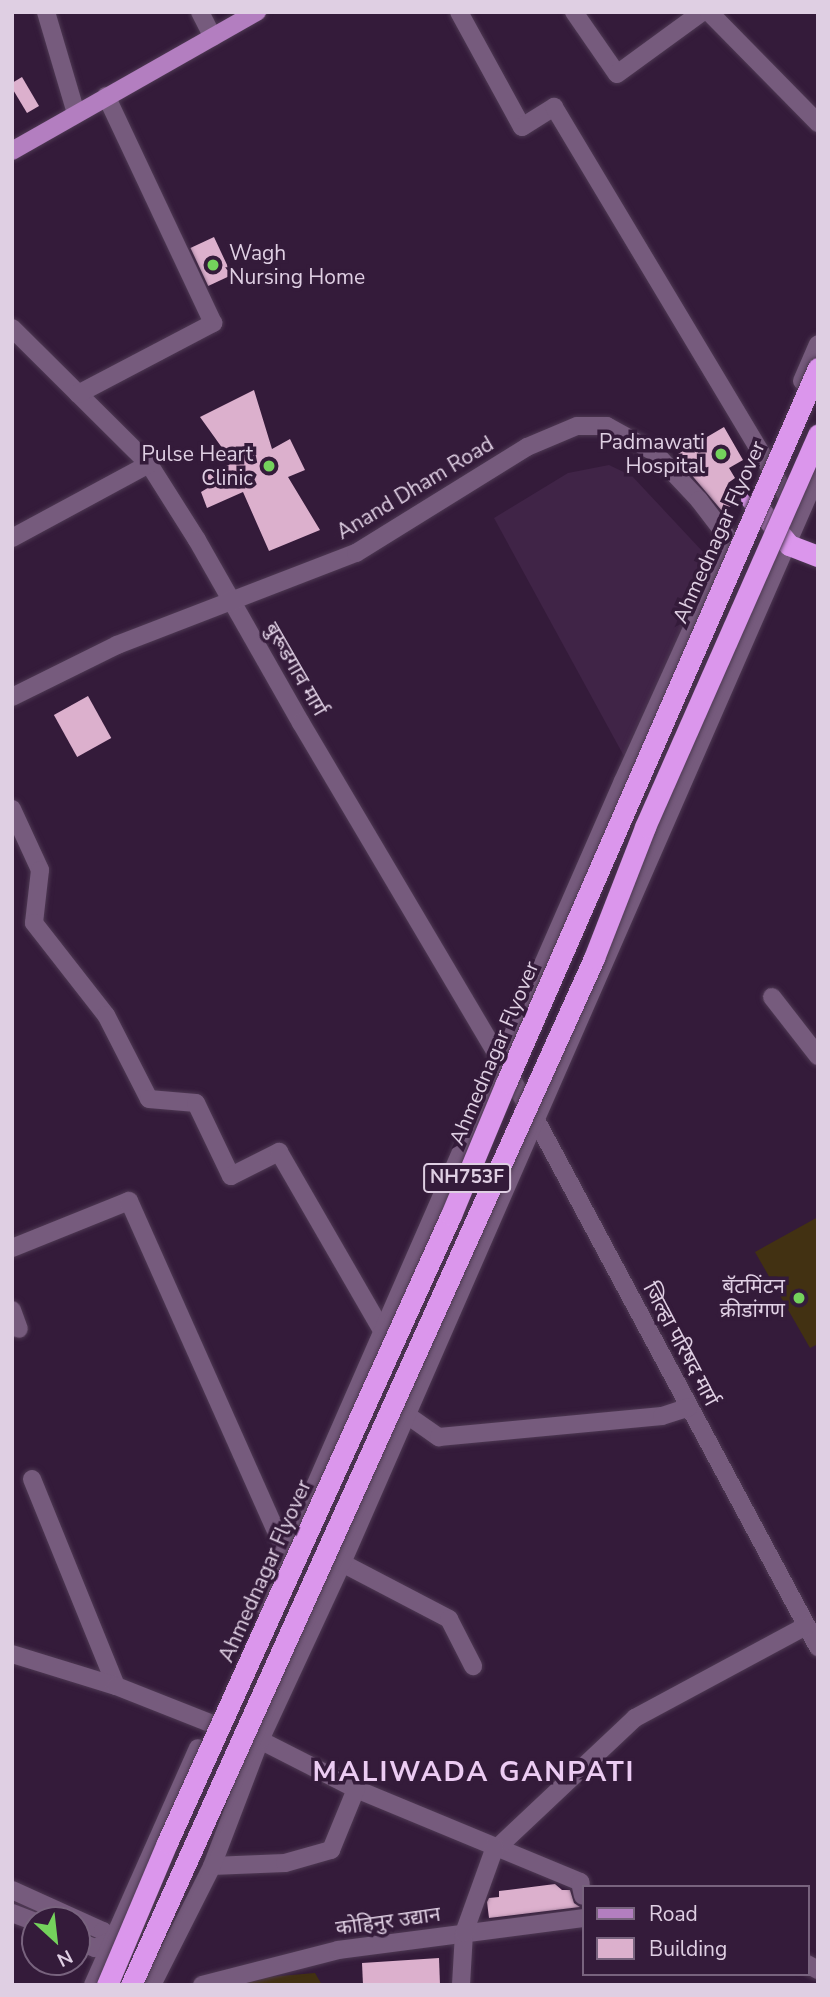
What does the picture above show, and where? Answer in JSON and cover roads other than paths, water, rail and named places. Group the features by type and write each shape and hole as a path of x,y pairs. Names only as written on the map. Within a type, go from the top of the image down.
{"highway":[{"name":"Ahmednagar Flyover","path":"101,1983 452,1215 506,1083 818,368"},
{"name":"NH753F","path":"131,1985 594,958 645,827 818,434"},
{"path":"751,499 789,545 818,556"}],"main road":[{"path":"12,150 257,12"}],"street":[{"path":"46,12 76,113"},
{"path":"200,12 213,37"},
{"path":"458,12 522,127 554,107 799,517"},
{"path":"574,12 617,74 702,12"},
{"path":"709,12 818,123"},
{"path":"78,394 213,323 106,96"},
{"name":"बुरूडगाव मार्ग","path":"12,328 149,464 502,1063"},
{"path":"101,1983 111,1941 286,1553 502,1063 622,782 751,499 818,344"},
{"name":"Anand Dham Road","path":"12,697 117,645 356,553 527,447 578,426 607,426 654,452 699,500 731,542"},
{"path":"15,531 149,464"},
{"path":"152,1985 212,1866 260,1741 342,1563 789,545 818,473"},
{"path":"12,809 40,870 34,923 106,1014 149,1099 195,1102 231,1176 279,1152 383,1332"},
{"path":"772,997 818,1056"},
{"name":"जिल्हा परिषद मार्ग","path":"502,1063 536,1120 818,1647"},
{"path":"12,1248 129,1201 286,1553"},
{"path":"12,1310 19,1329"},
{"path":"407,1415 439,1437 662,1416 689,1407"},
{"path":"32,1479 116,1686"},
{"path":"342,1563 449,1619 473,1666"},
{"path":"461,1985 464,1933 496,1847 635,1718 806,1626"},
{"path":"12,1654 116,1686 210,1723"},
{"path":"260,1741 356,1789 580,1882 582,1891"},
{"path":"212,1866 285,1863 331,1850 356,1789"},
{"path":"12,1890 103,1931 111,1941 163,1963"},
{"name":"कोहिनुर उद्यान","path":"202,1985 338,1950 582,1918"},
{"path":"91,1946 95,1948 111,1941"}],"place":[{"name":"Wagh Nursing Home","path":"213,265"},
{"name":"Padmawati Hospital","path":"721,454"},
{"name":"Pulse Heart Clinic","path":"269,466"},
{"name":"बॅटमिंटन क्रीडांगण","path":"799,1298"}],"district":[{"name":"MALIWADA GANPATI","path":"474,1772"}]}
